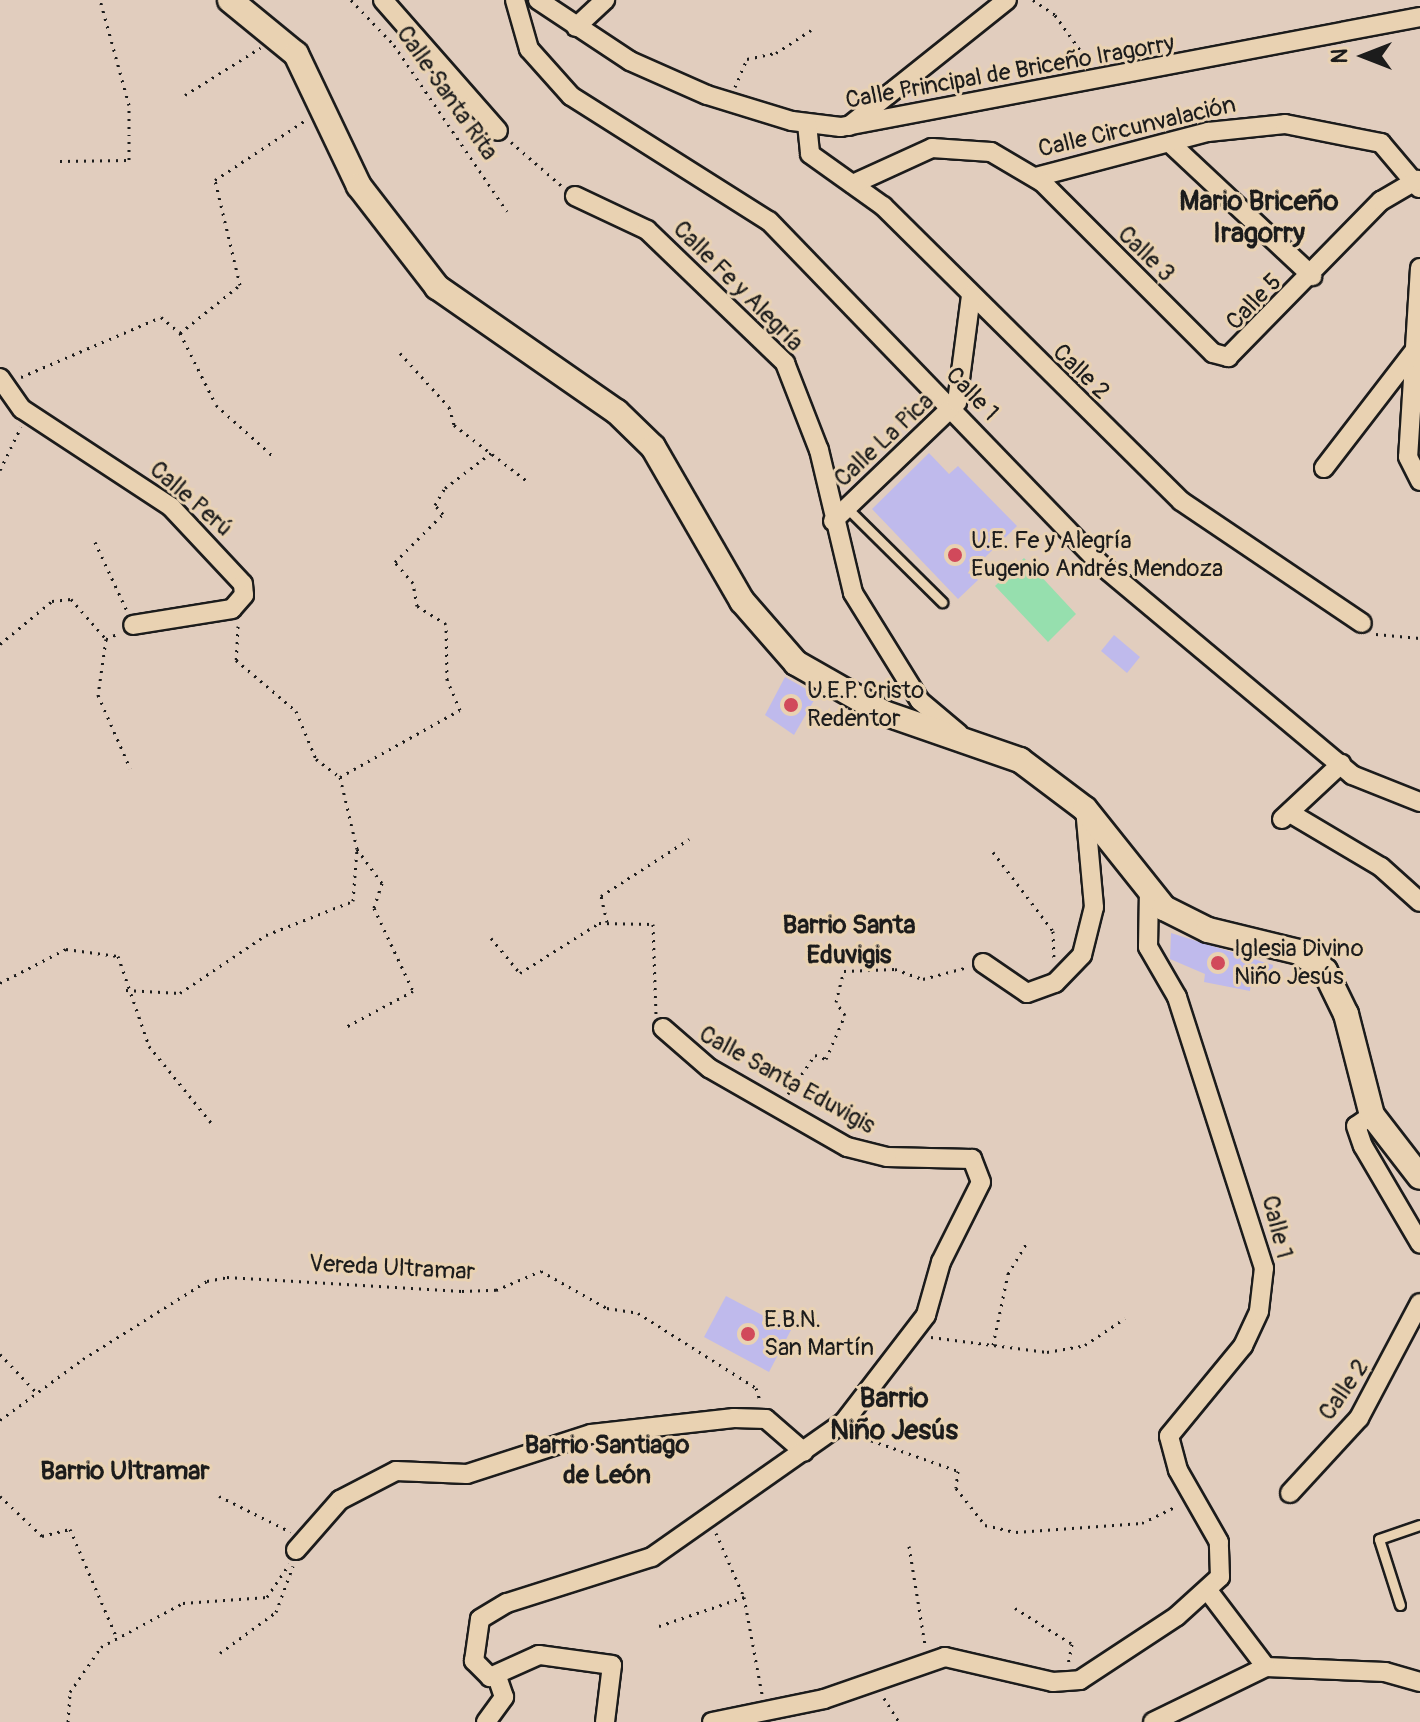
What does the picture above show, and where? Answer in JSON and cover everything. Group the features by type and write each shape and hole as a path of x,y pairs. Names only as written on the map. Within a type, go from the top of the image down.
{"main road":[{"path":"230,0 296,54 359,186 437,287 607,404 653,447 735,590 796,663 884,713 959,734 1020,760 1085,809 1149,892 1208,930 1299,952 1325,971 1346,1014 1372,1115 1420,1177"}],"street":[{"path":"383,0 498,131"},
{"name":"Calle 1","path":"515,0 529,49 571,96 769,221 953,408 1100,564 1341,764 1420,802"},
{"name":"Calle Principal de Briceño Iragorry","path":"538,0 630,61 729,103 807,124 849,126 1093,85 1420,17"},
{"path":"576,27 605,0"},
{"path":"849,126 1007,0"},
{"name":"Calle 2","path":"807,124 810,154 853,184 1181,501 1362,623"},
{"name":"Calle Circunvalación","path":"853,184 911,153 950,146 991,152 1036,177 1256,124 1327,127 1381,143 1418,185"},
{"path":"1170,143 1312,276"},
{"name":"Calle 3","path":"1036,177 1213,353 1228,357"},
{"name":"Calle 5","path":"1228,357 1312,276 1381,201 1418,185"},
{"name":"Calle Fe y Alegría","path":"575,196 647,230 785,363 840,515 843,569 873,629 920,701 959,734"},
{"path":"1420,268 1408,457 1420,481"},
{"name":"Calle La Pica","path":"840,515 953,408 971,295"},
{"path":"1324,468 1415,350"},
{"name":"Calle Perú","path":"1,381 27,413 137,482 200,533 243,584 239,605"},
{"path":"133,625 239,605"},
{"path":"1341,764 1286,816 1381,867 1420,902"},
{"path":"983,963 1017,991 1055,983 1082,955 1092,925 1085,809"},
{"name":"Calle 1","path":"1149,892 1148,947 1177,997 1264,1268 1259,1311 1243,1346 1172,1424 1171,1451 1222,1559 1209,1592"},
{"name":"Calle Santa Eduvigis","path":"497,1677 480,1670 472,1647 480,1619 491,1609 624,1569 710,1516 838,1427 914,1334 941,1262 973,1210 979,1165 961,1157 867,1154 690,1056 663,1028"},
{"path":"1372,1115 1356,1126 1363,1146 1420,1243"},
{"name":"Calle 2","path":"1290,1493 1359,1418 1420,1303"},
{"path":"301,1544 340,1500 396,1471 467,1474 591,1434 766,1419 804,1452"},
{"path":"712,1722 824,1699 928,1661 964,1659 1065,1683 1104,1667 1209,1592 1266,1667"},
{"path":"486,1722 504,1697 497,1677 539,1655 612,1665 605,1722"},
{"path":"1153,1722 1216,1698 1266,1667 1385,1672 1420,1682"}],"lane":[{"path":"840,515 942,602"},
{"path":"1400,1605 1379,1539 1420,1525"}],"path":[{"path":"60,161 129,160 129,105 100,0"},
{"name":"Calle Santa Rita","path":"351,0 394,45 507,211"},
{"path":"1033,0 1077,39 1093,85"},
{"path":"729,103 747,59 776,53 811,30"},
{"path":"185,95 279,37"},
{"path":"180,333 240,285 215,180 321,110"},
{"path":"498,131 575,196"},
{"path":"1,381 136,323 161,317 180,333 216,405 275,458"},
{"path":"400,353 449,407 454,425 527,481"},
{"path":"0,470 27,413"},
{"path":"340,777 460,710 447,680 446,624 417,606 413,583 395,562 443,514 435,505 445,488 491,453"},
{"path":"95,542 133,625 106,639"},
{"path":"0,644 52,601 71,599 106,639 98,695 130,768"},
{"path":"126,990 180,993 266,935 353,901 357,849 340,777 316,759 296,711 236,660 239,605"},
{"path":"1362,623 1372,635 1420,638"},
{"path":"607,922 601,896 689,839"},
{"path":"346,1027 413,991 374,908 382,883 357,849"},
{"path":"993,852 1053,931 1055,983"},
{"path":"491,938 520,973 607,922 653,924 654,1011 663,1028"},
{"path":"0,983 66,949 118,956 126,990 149,1046 213,1125"},
{"path":"779,1107 815,1055 826,1059 845,1015 836,1002 844,971 895,969 923,979 983,963"},
{"path":"993,1345 1008,1274 1028,1241"},
{"name":"Vereda Ultramar","path":"0,1420 36,1392 207,1281 496,1290 541,1271 607,1308 638,1313 756,1388 766,1419"},
{"path":"914,1334 993,1345 1071,1349 1125,1318"},
{"path":"0,1354 36,1392"},
{"path":"838,1427 958,1471 956,1488 985,1525 1016,1532 1142,1523 1194,1496"},
{"path":"0,1496 42,1536 70,1529 117,1638"},
{"path":"219,1496 301,1544"},
{"path":"710,1516 744,1597 765,1710"},
{"path":"68,1722 80,1670 117,1638 183,1603 267,1597 301,1544"},
{"path":"220,1653 276,1612 287,1596 301,1544"},
{"path":"909,1546 928,1661"},
{"path":"659,1626 744,1597"},
{"path":"1015,1608 1072,1644 1065,1683"},
{"path":"873,1680 899,1722"}],"green space":[{"path":"1024,558 1076,614 1048,642 995,586"}],"building":[{"path":"929,453 949,474 958,466 1017,526 970,572 978,580 958,599 872,509"},
{"path":"1114,635 1140,657 1127,673 1101,651"},
{"name":"U.E.P. Cristo Redentor","path":"785,677 817,695 794,735 765,715"},
{"name":"Iglesia Divino Niño Jesús","path":"1171,933 1273,965 1270,985 1251,982 1250,991 1204,982 1205,974 1170,959"},
{"name":"E.B.N. San Martín","path":"726,1296 791,1330 769,1372 704,1337"}],"place":[{"name":"U.E. Fe y Alegría Eugenio Andrés Mendoza","path":"955,555"},
{"name":"U.E.P. Cristo Redentor","path":"791,705"},
{"name":"Iglesia Divino Niño Jesús","path":"1218,963"},
{"name":"E.B.N. San Martín","path":"748,1334"}],"district":[{"name":"Mario Briceño Iragorry","path":"1259,218"},
{"name":"Barrio Santa Eduvigis","path":"849,941"},
{"name":"Barrio Niño Jesús","path":"894,1415"},
{"name":"Barrio Santiago de León","path":"607,1461"},
{"name":"Barrio Ultramar","path":"125,1472"}]}
